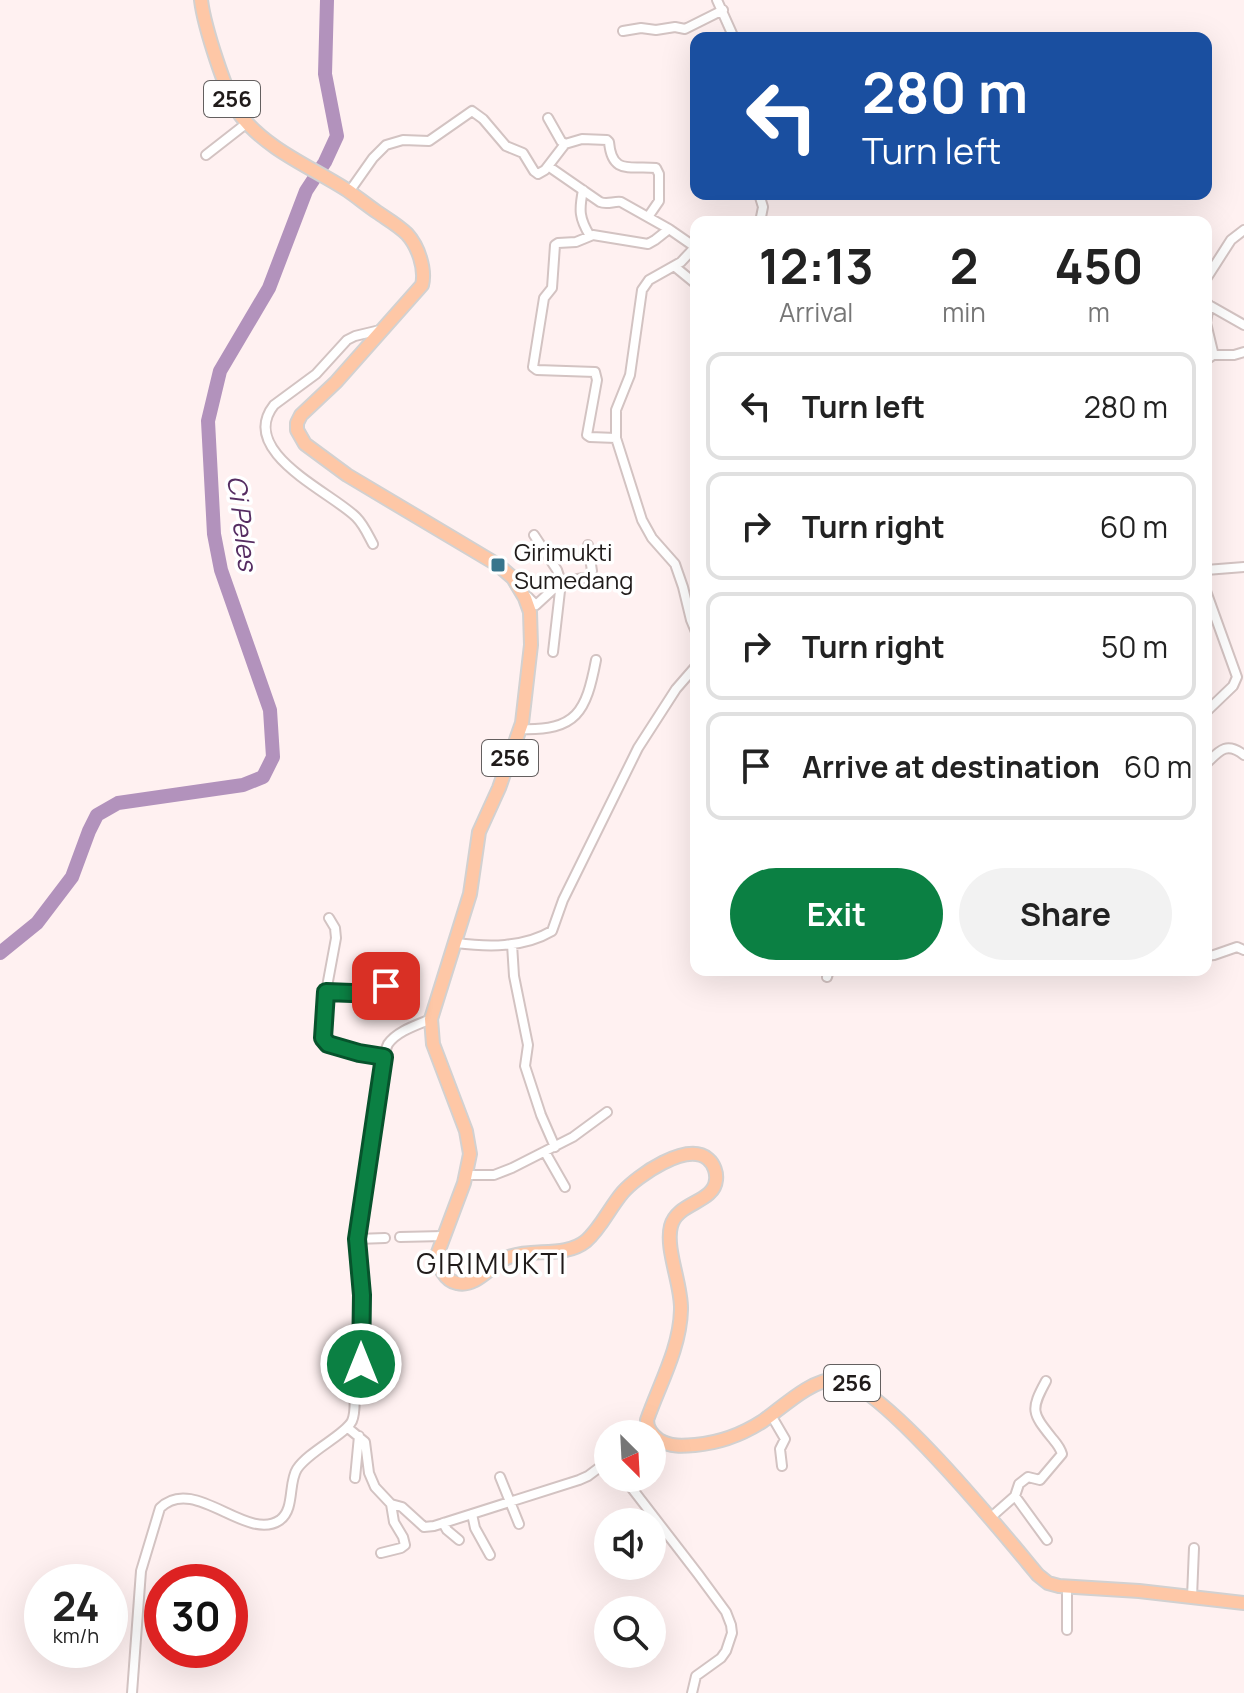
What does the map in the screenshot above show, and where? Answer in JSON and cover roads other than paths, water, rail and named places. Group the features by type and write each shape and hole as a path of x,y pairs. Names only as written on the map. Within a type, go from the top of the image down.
{"main road":[{"name":"256","path":"201,0 206,25 230,94 236,109 247,123 273,144 406,233 423,268 422,285 336,382 301,415 296,427 300,437 347,475 498,565 513,578 530,612 532,634 520,729 479,832 471,890 431,1019 433,1044 468,1139 470,1154 466,1175 437,1255 438,1264 451,1281 469,1284 510,1257 564,1250 585,1241 622,1193 658,1165 677,1156 702,1155 710,1161 716,1174 714,1187 700,1200 678,1212 671,1224 681,1315 669,1362 647,1420"},
{"name":"256","path":"666,1443 698,1445 735,1435 819,1383 835,1379 851,1382 881,1404 951,1472 1043,1580 1054,1585 1244,1603"}],"street":[{"path":"717,0 732,32"},
{"path":"623,31 641,28 661,31 675,27 685,29 723,10"},
{"path":"349,192 386,145 403,140 429,141 472,111 506,146 523,153 538,174 565,144 582,139 607,140 615,163 627,167 656,168 659,174 659,201 648,217"},
{"path":"548,118 565,144"},
{"path":"206,155 247,123"},
{"path":"548,166 600,202 621,202 690,244"},
{"path":"583,190 579,208 590,236"},
{"path":"616,438 587,435 597,380 595,372 537,370 533,367 544,298 552,288 555,244 590,236 648,244 669,229"},
{"path":"1212,270 1231,240 1244,230"},
{"path":"690,252 674,266 649,280 642,290 630,375 616,410 616,438 642,520 652,538 675,564 690,616"},
{"path":"674,266 690,279"},
{"path":"1212,307 1244,325"},
{"path":"373,544 356,517 278,457 270,445 266,424 274,405 316,374 347,340 381,330"},
{"path":"1212,357 1244,352"},
{"path":"534,535 557,570 561,582 553,652"},
{"path":"523,594 536,605 561,582 586,579 592,575 588,545"},
{"path":"1212,569 1244,567"},
{"path":"1212,614 1237,677 1233,686 1212,706"},
{"path":"520,729 550,728 574,717 586,698 596,660"},
{"path":"456,943 481,946 512,944 548,934 554,929 563,900 638,748 690,673"},
{"path":"1212,758 1227,748 1237,749 1244,755"},
{"path":"329,918 336,938 326,992 324,1041 359,1053 384,1057"},
{"path":"512,944 514,976 528,1045 525,1066 555,1147"},
{"path":"1212,955 1237,947 1244,950"},
{"path":"326,992 378,994 390,982"},
{"path":"132,1693 141,1571 160,1508 175,1499 197,1501 248,1521 274,1523 286,1514 297,1469 306,1458 348,1428 353,1419 361,1364 362,1295 357,1239 384,1057 391,1041 411,1027 431,1019"},
{"path":"466,1175 494,1175 573,1137 607,1112"},
{"path":"545,1152 565,1187"},
{"path":"400,1237 444,1236"},
{"path":"357,1239 385,1238"},
{"path":"990,1518 1015,1496 1022,1482 1028,1477 1040,1480 1063,1453 1036,1418 1036,1400 1046,1381"},
{"path":"771,1415 785,1439 780,1449 782,1466"},
{"path":"348,1428 365,1442 372,1482 391,1504 394,1522 405,1541 401,1548 381,1553"},
{"path":"355,1478 359,1436"},
{"path":"391,1504 402,1507 424,1527 510,1502 594,1472"},
{"path":"500,1477 519,1524"},
{"path":"639,1492 726,1612 731,1625 732,1633 726,1651 696,1676 692,1693"},
{"path":"1015,1496 1047,1540"},
{"path":"472,1514 475,1528 490,1555"},
{"path":"443,1523 459,1540"},
{"path":"1192,1597 1194,1548"},
{"path":"1067,1586 1067,1630"}],"waterway":[{"name":"Ci Peles","path":"0,953 37,923 72,877 97,815 118,803 243,785 263,777 273,757 270,710 221,570 214,534 208,421 220,371 269,288 306,191 337,136 325,74 327,0"}],"place":[{"name":"Girimukti Sumedang","path":"498,565"}],"district":[{"name":"GIRIMUKTI","path":"492,1263"}]}
